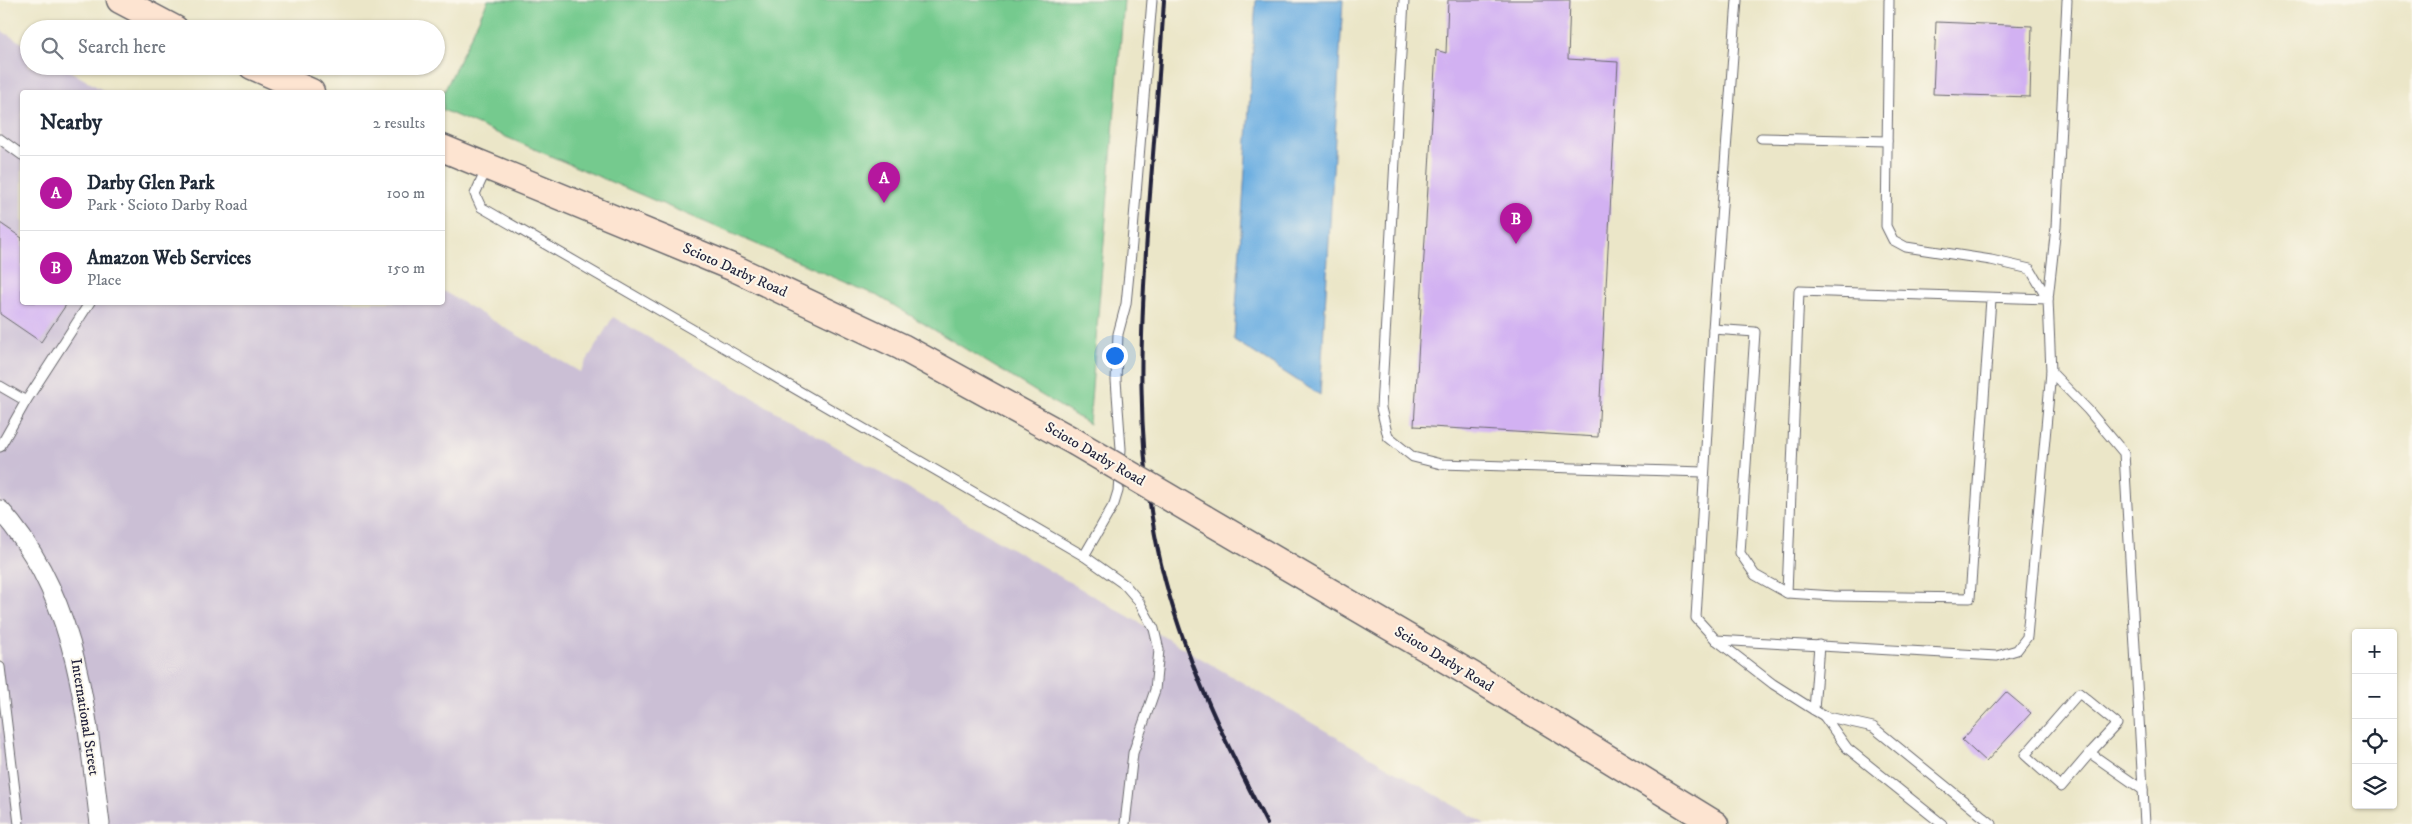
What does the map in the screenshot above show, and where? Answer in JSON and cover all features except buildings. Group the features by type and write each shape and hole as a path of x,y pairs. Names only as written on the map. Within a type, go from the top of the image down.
{"main road":[{"path":"120,0 157,20"},
{"path":"272,75 306,90"},
{"name":"Scioto Darby Road","path":"445,149 734,268 902,347 1075,442 1472,675 1715,824"}],"street":[{"name":"International Street","path":"0,510 26,544 54,594 73,649 82,683 100,824"}],"lane":[{"path":"1084,556 1114,504 1118,492 1121,449 1116,380 1118,334 1126,304 1152,0"},
{"path":"1404,0 1380,408 1388,437 1413,457 1441,464 1704,472"},
{"path":"1738,0 1712,329 1696,618 1716,640 1773,684 1814,710 1824,716 1873,727 1992,824"},
{"path":"1889,0 1886,226 1893,240 1906,247 1991,260 2030,269 2048,300"},
{"path":"1716,640 1997,656 2017,650 2027,637 2051,372 2048,300 2056,227 2067,0"},
{"path":"1761,138 1887,141"},
{"path":"0,139 20,154"},
{"path":"488,166 475,194 481,207 1084,556 1125,585 1138,600 1154,629 1159,650 1155,690 1133,753 1128,778 1126,824"},
{"path":"1787,593 1799,291 2048,300"},
{"path":"1712,329 1755,332 1740,553 1755,575 1787,593 1834,596 1970,598 1991,299"},
{"path":"0,447 26,401 88,305"},
{"path":"2051,372 2088,410 2124,453 2145,824"},
{"path":"0,386 26,401"},
{"path":"1814,710 1819,645"},
{"path":"0,668 19,824"},
{"path":"2079,693 2117,724 2090,753 2061,787 2025,755 2079,693"},
{"path":"1824,716 1848,748 1942,824"},
{"path":"2090,753 2143,790"}],"shaded area":[{"path":"0,30 20,42 20,75 77,75 103,90 20,90 20,305 445,305 445,292 580,372 613,317 1486,824 0,824"}],"green space":[{"path":"488,0 1124,0 1089,424 880,297 445,111 445,90"}],"water":[{"path":"1256,0 1343,0 1320,395 1234,340"}],"railway":[{"path":"1164,0 1143,298 1142,387 1146,476 1161,564 1181,632 1220,729 1267,824"}],"place":[{"name":"Darby Glen Park","path":"884,203"},
{"name":"Amazon Web Services","path":"1516,244"}]}
